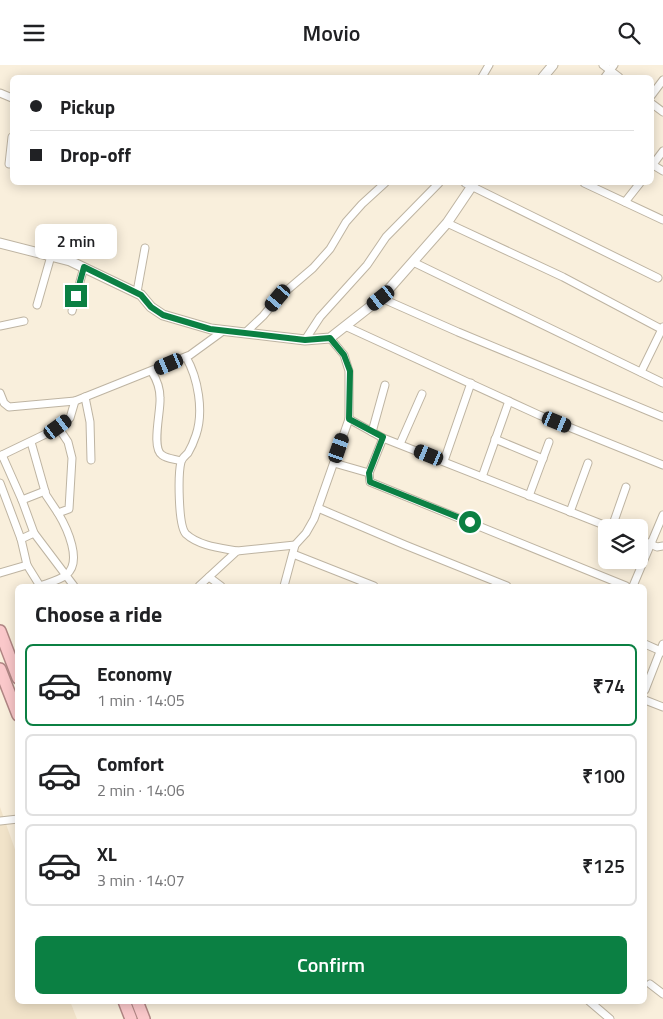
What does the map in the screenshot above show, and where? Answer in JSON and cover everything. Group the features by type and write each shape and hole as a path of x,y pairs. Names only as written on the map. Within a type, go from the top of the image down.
{"highway":[{"path":"0,631 15,670"},
{"path":"0,669 15,707"},
{"path":"125,1004 130,1019"},
{"path":"139,1004 144,1019"}],"street":[{"path":"545,75 553,65"},
{"path":"603,65 612,68"},
{"path":"654,92 663,80"},
{"path":"654,163 663,151"},
{"path":"9,164 10,155"},
{"path":"245,333 278,298 314,268 340,235 346,223 362,204 383,185"},
{"path":"305,340 320,317 366,265 386,237 437,185"},
{"path":"0,243 70,261 141,295 151,307 163,315 210,329 305,340 330,338 381,298 447,223 469,185"},
{"path":"472,185 658,278"},
{"path":"588,185 663,220"},
{"path":"625,202 638,185"},
{"path":"447,223 563,277 663,328 641,373"},
{"path":"136,293 145,248"},
{"path":"37,305 51,255"},
{"path":"413,261 663,383"},
{"path":"72,311 84,267"},
{"path":"381,298 663,417"},
{"path":"0,326 24,321"},
{"path":"345,326 509,401 663,465"},
{"path":"0,393 4,403 9,407 75,401 186,357 223,331"},
{"path":"286,584 295,545 306,533 314,519 349,419 350,371 344,355 330,338"},
{"path":"186,357 193,368 199,406 196,436 189,451 181,461 181,523 186,533 201,543 237,551 295,545"},
{"path":"152,372 160,397 156,444 162,456 181,461"},
{"path":"444,461 471,383"},
{"path":"372,432 385,385"},
{"path":"400,444 422,394"},
{"path":"85,397 90,422 91,461"},
{"path":"72,584 34,533 22,500 1,456 58,427 70,417 75,401"},
{"path":"482,477 509,401"},
{"path":"349,419 383,437 598,522"},
{"path":"58,427 68,442 72,458 69,509 58,513"},
{"path":"383,437 369,473 370,482 621,584"},
{"path":"495,439 543,459"},
{"path":"31,442 49,501 68,530 73,555 73,567 66,576 45,584"},
{"path":"530,496 549,442"},
{"path":"334,463 369,473"},
{"path":"570,512 588,463"},
{"path":"0,485 22,539 27,565 39,584"},
{"path":"613,519 626,487"},
{"path":"22,500 45,491"},
{"path":"318,508 502,584"},
{"path":"634,584 663,515"},
{"path":"22,539 34,533"},
{"path":"650,544 657,547 663,545"},
{"path":"202,584 237,551"},
{"path":"293,555 369,584"},
{"path":"0,573 27,565"},
{"path":"209,577 218,584"},
{"path":"647,645 662,649 647,684"},
{"path":"647,701 663,707"},
{"path":"0,821 15,819"},
{"path":"650,985 663,995"},
{"path":"593,1004 610,1019"}],"shaded area":[{"path":"0,807 15,849 15,1004 71,1004 77,1019 0,1019"}],"route":[{"path":"76,296 84,267 141,295 151,307 163,315 210,329 305,340 330,338 344,355 350,371 349,419 383,437 369,473 370,482 470,522"}]}
